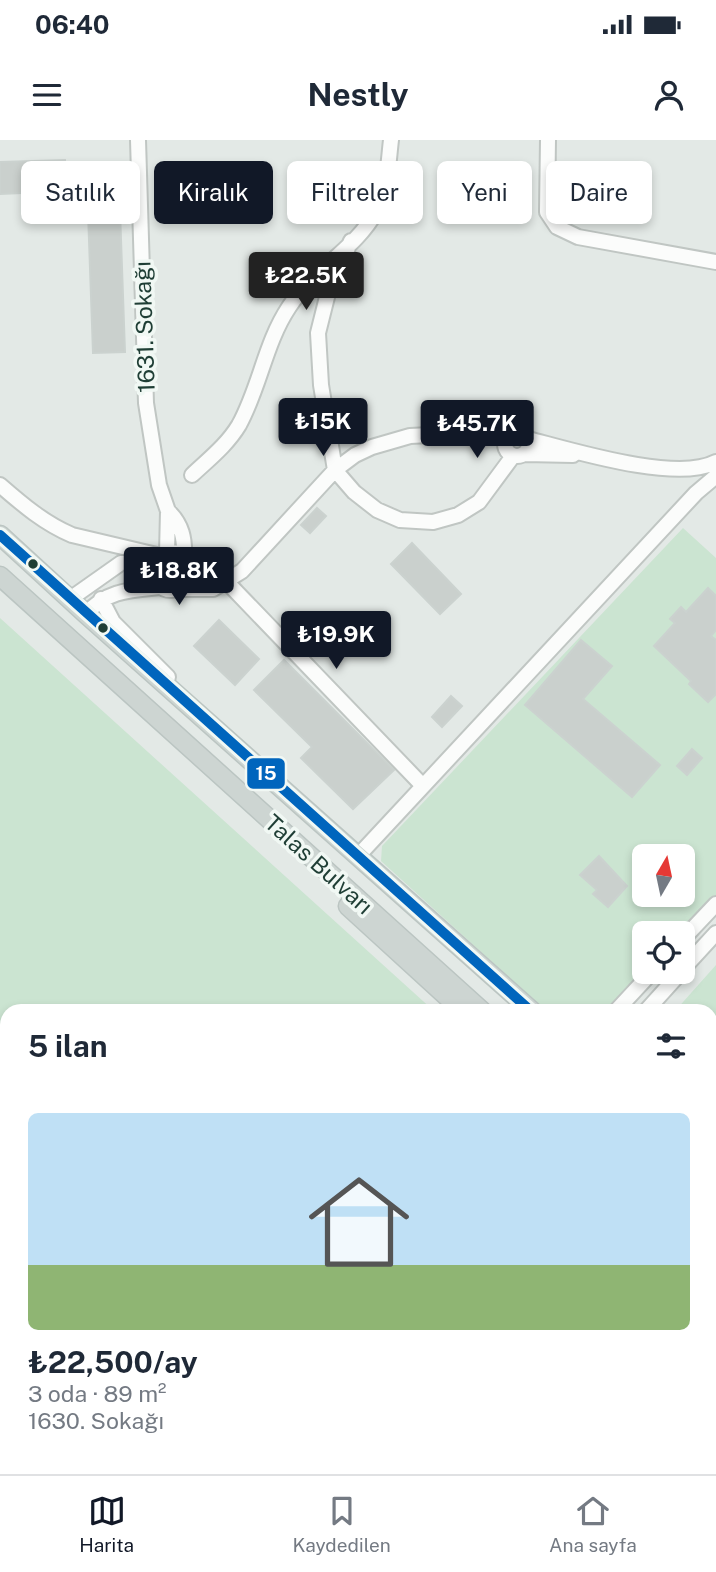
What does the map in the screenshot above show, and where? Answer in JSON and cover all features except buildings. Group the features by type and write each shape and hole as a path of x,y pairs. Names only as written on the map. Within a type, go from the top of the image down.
{"main road":[{"name":"Talas Bulvarı","path":"0,534 86,614 524,1004"},
{"name":"Talas Bulvarı","path":"0,576 474,1004"},
{"path":"0,591 455,1004"}],"street":[{"name":"1631. Sokağı","path":"138,140 147,410 159,485 168,511 161,556"},
{"path":"192,475 227,442 239,424 274,334 289,306 309,281 368,225 380,204 386,182 391,140"},
{"path":"548,140 547,212 557,227 578,237 716,262"},
{"path":"351,241 328,293 318,333 321,385 335,470 354,492 377,510 400,520 433,522 458,515 479,502 515,446"},
{"path":"86,614 101,599 120,591 161,587 205,591 220,585 224,579 234,576 248,565 335,470 355,455 391,440 429,435 461,436 471,441 515,446 562,456 581,454 689,470 716,462"},
{"path":"358,856 696,493 716,475"},
{"path":"0,485 44,522 72,535 186,561 224,579 423,786"},
{"name":"1631. Sokağı","path":"168,511 176,518 183,533 186,561"},
{"path":"102,542 113,568"},
{"path":"70,599 113,568 133,560 161,556"},
{"path":"161,556 152,572 161,587"},
{"path":"178,589 189,575 186,561"},
{"path":"101,599 113,622 219,732"},
{"path":"695,926 716,904"},
{"path":"695,956 716,933"},
{"path":"622,1004 641,984"},
{"path":"652,1004 670,984"}],"green space":[{"path":"683,528 716,558 716,905 695,922 632,921 632,984 638,984 628,1004 538,1004 381,861 382,846"},
{"path":"0,618 426,1004 0,1004"},
{"path":"716,965 716,1004 681,1004"}],"transit line":[{"name":"15","path":"0,535 523,1004"}]}
